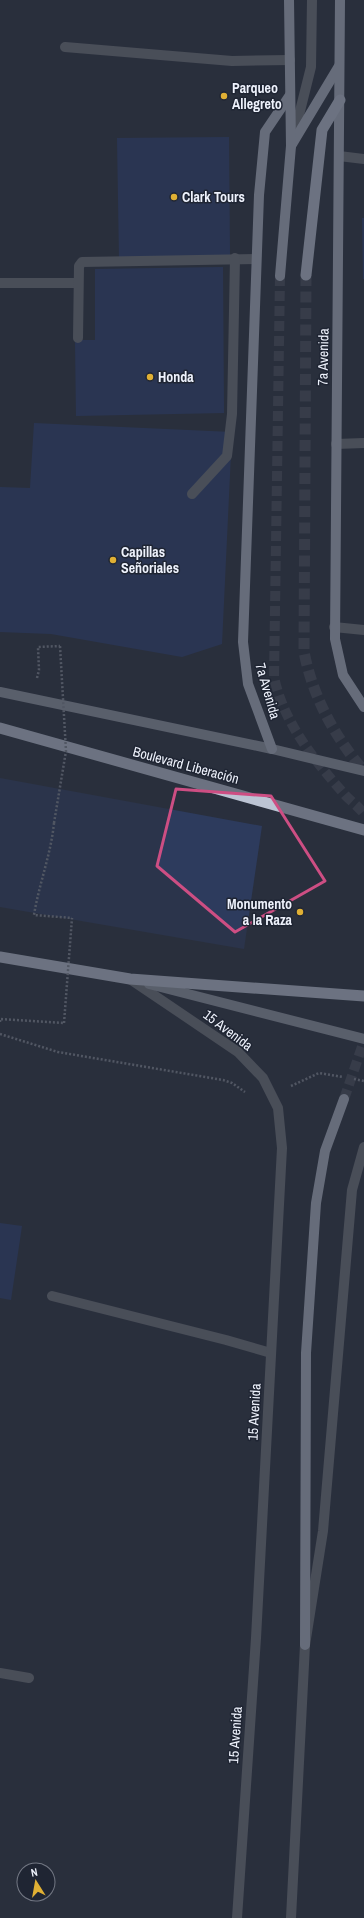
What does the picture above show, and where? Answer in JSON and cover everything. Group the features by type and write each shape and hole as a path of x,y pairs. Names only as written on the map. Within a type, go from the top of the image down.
{"highway":[{"path":"306,275 322,130 340,100"},
{"name":"Boulevard Liberación","path":"0,728 364,830"},
{"path":"0,957 130,978 364,996"}],"main road":[{"path":"280,276 290,146 289,0"},
{"name":"7a Avenida","path":"340,0 334,627 336,650 344,675 364,707"},
{"path":"290,146 340,65"},
{"name":"7a Avenida","path":"272,749 248,684 243,642 259,195 265,132 290,95"},
{"path":"0,692 272,749 364,771"},
{"path":"130,978 364,1039"},
{"path":"305,1645 306,1353 316,1211 325,1151 344,1099"}],"street":[{"path":"290,146 311,67 312,0"},
{"path":"65,47 232,61 290,60"},
{"path":"339,156 364,159"},
{"path":"78,338 78,283 79,266 82,262 235,258 256,259"},
{"path":"192,494 227,456 232,414 235,258"},
{"path":"0,283 78,283"},
{"path":"336,444 364,443"},
{"path":"334,627 364,630"},
{"name":"15 Avenida","path":"130,978 238,1052 263,1078 278,1108 282,1148 272,1353 237,1918"},
{"path":"291,1918 305,1645 323,1530 352,1190 364,1147"},
{"path":"52,1296 272,1353"},
{"path":"0,1674 30,1678"}],"path":[{"path":"0,1022 0,1019 64,1023 72,918 34,916 38,890 52,842 66,751 60,646 38,647 39,670"},
{"path":"0,1034 58,1052 222,1080 232,1083 248,1095"},
{"path":"288,1088 318,1073 364,1081"}],"highlighted area":[{"path":"176,789 271,796 325,881 235,932 157,866"}],"shaded area":[{"path":"0,778 262,826 244,949 0,907"}],"building":[{"name":"Clark Tours","path":"229,137 230,256 119,257 117,138"},
{"path":"362,218 364,218 364,279 363,279"},
{"name":"Honda","path":"223,267 224,413 76,416 75,340 95,340 95,269"},
{"name":"Capillas Señoriales","path":"34,423 232,432 222,644 182,657 51,634 0,632 0,487 30,488"},
{"path":"0,1223 22,1226 11,1300 0,1298"}],"tunnel":[{"path":"306,275 304,652 313,685 326,715 343,744 364,771"},
{"path":"280,276 274,677 285,710 302,741 334,783 364,814"},
{"path":"344,1099 364,1041"}],"place":[{"name":"Parqueo Allegreto","path":"224,96"},
{"name":"Clark Tours","path":"174,197"},
{"name":"Honda","path":"150,377"},
{"name":"Capillas Señoriales","path":"113,560"},
{"name":"Monumento a la Raza","path":"300,912"}]}
